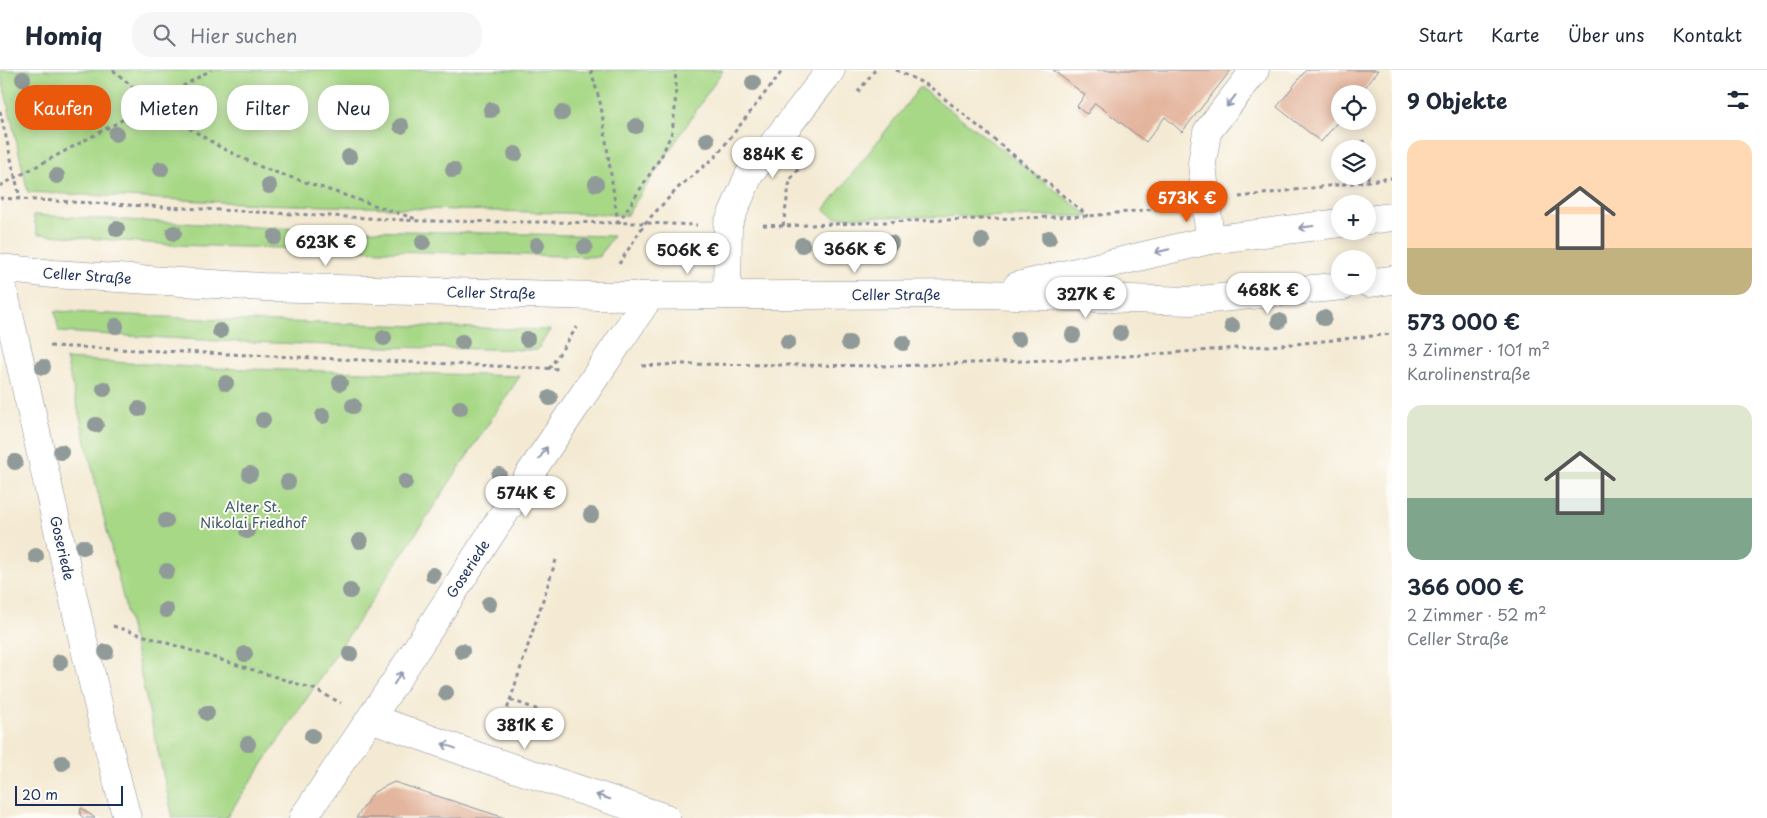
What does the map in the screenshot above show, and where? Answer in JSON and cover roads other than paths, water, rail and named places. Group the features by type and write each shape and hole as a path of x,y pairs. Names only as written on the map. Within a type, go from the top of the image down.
{"street":[{"path":"727,295 728,224 749,175 832,70"},
{"path":"1210,240 1202,162 1207,132 1255,70"},
{"path":"1376,219 1392,217"},
{"name":"Celler Straße","path":"984,294 1210,240 1331,224"},
{"name":"Celler Straße","path":"0,268 53,274 262,287 598,296 984,294 1190,301 1331,287"},
{"name":"Goseriede","path":"0,277 100,718 127,818"},
{"path":"1376,282 1392,280"},
{"name":"Goseriede","path":"303,818 371,718 528,475 650,296"},
{"path":"371,718 474,755 666,818"}],"park label":[{"name":"Alter St. Nikolai Friedhof","path":"253,516"}]}
